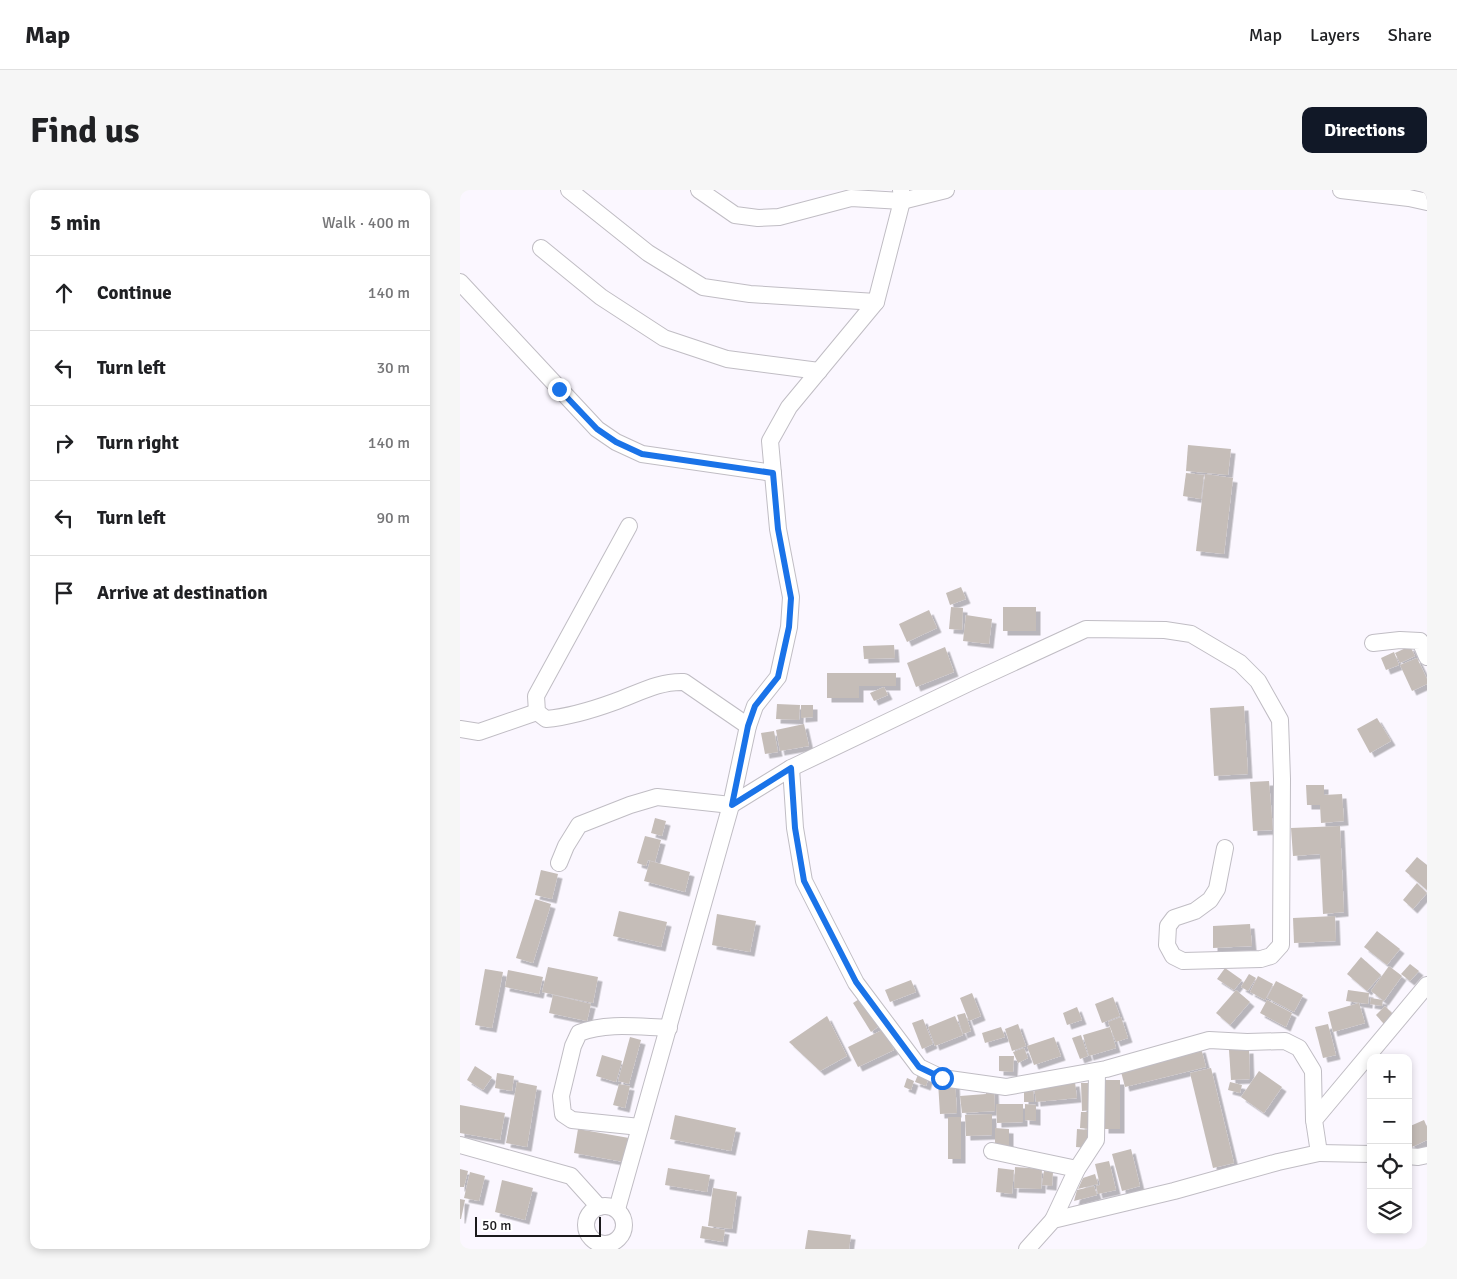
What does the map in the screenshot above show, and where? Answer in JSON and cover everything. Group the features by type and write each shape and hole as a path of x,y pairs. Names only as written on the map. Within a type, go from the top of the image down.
{"street":[{"path":"569,190 648,252 703,287 750,294 876,302"},
{"path":"698,190 735,215 758,218 779,218 819,205 851,198 902,196 946,190"},
{"path":"1341,190 1427,202"},
{"path":"617,1209 732,805 748,726 755,706 778,677 789,627 791,598 778,529 770,441 789,407 876,302 902,196"},
{"path":"542,248 601,297 664,338 726,359 819,371"},
{"path":"460,282 597,429 616,442 642,454 773,473"},
{"path":"629,526 536,696 537,712 546,719 564,718 614,702 658,684 684,682 748,726"},
{"path":"559,863 566,846 579,825 630,805 657,798 732,805 791,768 1086,629 1165,630 1191,634 1240,663 1258,681 1280,720 1282,779 1281,945 1270,956 1262,959 1183,961 1173,956 1167,945 1168,926 1174,918 1195,911 1210,900 1217,889 1225,848"},
{"path":"1373,643 1400,640 1420,642 1427,656"},
{"path":"460,729 479,732 537,712"},
{"path":"791,768 795,828 804,881 856,982 919,1067 942,1078 1006,1087 1097,1071 1209,1040 1246,1042 1284,1041 1300,1048 1313,1071 1314,1120 1319,1153"},
{"path":"1314,1120 1427,985"},
{"path":"640,1127 572,1120 563,1114 561,1096 573,1046 579,1033 593,1028 606,1026 669,1028"},
{"path":"1027,1249 1053,1220 1076,1169 1096,1140 1097,1071"},
{"path":"460,1146 572,1176 599,1207"},
{"path":"992,1151 1076,1169"},
{"path":"1053,1220 1319,1153 1367,1154"},
{"path":"1412,1156 1427,1155"},
{"path":"606,1206 617,1209 622,1216 624,1230 613,1247 598,1243 591,1244 586,1228 586,1221 589,1215 599,1207 606,1206"}],"building":[{"path":"1188,445 1231,449 1228,475 1186,471"},
{"path":"1186,473 1204,475 1201,499 1183,496"},
{"path":"1205,474 1233,478 1224,554 1196,551"},
{"path":"961,587 966,599 950,605 946,593"},
{"path":"951,607 963,608 962,630 949,629"},
{"path":"1003,607 1036,607 1036,631 1003,631"},
{"path":"929,610 937,628 907,642 899,624"},
{"path":"966,615 992,619 989,644 963,641"},
{"path":"894,645 895,658 864,659 863,646"},
{"path":"1410,646 1415,656 1400,663 1395,653"},
{"path":"945,647 954,672 916,687 907,663"},
{"path":"1394,652 1399,665 1386,670 1381,658"},
{"path":"1417,658 1427,679 1427,684 1412,691 1400,665"},
{"path":"827,673 896,673 896,686 859,686 859,698 827,698"},
{"path":"884,687 888,695 874,701 870,693"},
{"path":"777,704 800,705 799,720 776,719"},
{"path":"801,705 813,705 813,717 801,718"},
{"path":"1244,706 1248,774 1214,776 1210,708"},
{"path":"1377,718 1391,741 1370,753 1357,729"},
{"path":"804,724 809,746 780,751 776,730"},
{"path":"774,731 778,752 765,754 761,733"},
{"path":"1269,781 1273,830 1253,831 1250,782"},
{"path":"1306,785 1324,785 1324,795 1342,794 1344,821 1321,823 1320,805 1307,805"},
{"path":"655,818 666,821 662,836 651,833"},
{"path":"1340,826 1344,912 1323,914 1320,854 1293,856 1291,828"},
{"path":"645,836 661,840 655,862 648,860 646,866 637,863"},
{"path":"1417,857 1427,865 1427,890 1405,871"},
{"path":"650,861 690,872 685,892 644,881"},
{"path":"541,870 558,874 552,899 535,895"},
{"path":"1417,883 1427,893 1413,909 1403,900"},
{"path":"535,899 551,904 533,963 516,958"},
{"path":"619,911 667,922 661,947 613,936"},
{"path":"717,914 756,921 750,952 712,945"},
{"path":"1335,916 1336,941 1294,943 1293,918"},
{"path":"1250,924 1252,946 1213,948 1213,926"},
{"path":"1377,931 1400,949 1387,965 1364,947"},
{"path":"1361,957 1381,975 1367,991 1347,974"},
{"path":"1410,964 1419,971 1410,981 1401,974"},
{"path":"1389,966 1402,976 1384,1001 1371,991"},
{"path":"548,967 598,977 593,1003 542,992"},
{"path":"1225,968 1242,980 1234,990 1217,979"},
{"path":"485,969 503,972 492,1028 475,1025"},
{"path":"508,970 543,977 539,994 505,987"},
{"path":"1249,974 1256,978 1248,991 1241,987"},
{"path":"1258,976 1273,984 1265,1000 1250,992"},
{"path":"911,980 916,992 890,1002 885,990"},
{"path":"1276,981 1303,995 1294,1012 1267,998"},
{"path":"1236,990 1250,1002 1230,1025 1216,1013"},
{"path":"1348,990 1369,993 1368,1004 1346,1001"},
{"path":"972,993 981,1016 969,1021 960,998"},
{"path":"553,995 591,1004 587,1021 549,1013"},
{"path":"864,996 882,1024 871,1032 853,1003"},
{"path":"1113,997 1120,1016 1102,1023 1095,1004"},
{"path":"1371,998 1383,1000 1382,1006 1370,1004"},
{"path":"1267,1000 1292,1013 1286,1027 1260,1013"},
{"path":"1359,1003 1365,1023 1333,1032 1328,1012"},
{"path":"1385,1006 1394,1015 1384,1024 1376,1015"},
{"path":"1077,1007 1082,1020 1067,1025 1063,1013"},
{"path":"965,1013 971,1031 963,1034 957,1015"},
{"path":"827,1016 847,1056 820,1071 789,1042"},
{"path":"955,1016 963,1035 935,1046 928,1027"},
{"path":"1121,1017 1128,1038 1116,1042 1108,1022"},
{"path":"923,1019 933,1044 922,1049 912,1023"},
{"path":"1018,1024 1026,1046 1012,1051 1005,1029"},
{"path":"1328,1024 1336,1055 1323,1058 1315,1027"},
{"path":"1001,1027 1005,1037 985,1043 982,1033"},
{"path":"1110,1027 1116,1048 1089,1056 1083,1035"},
{"path":"884,1029 894,1050 858,1067 848,1047"},
{"path":"1081,1035 1088,1056 1080,1059 1072,1038"},
{"path":"630,1037 641,1040 629,1084 618,1081"},
{"path":"1054,1037 1061,1056 1034,1065 1027,1046"},
{"path":"1024,1048 1028,1058 1018,1063 1013,1052"},
{"path":"1201,1048 1206,1067 1125,1087 1120,1068"},
{"path":"1249,1049 1250,1079 1231,1080 1229,1050"},
{"path":"602,1055 622,1061 616,1082 596,1076"},
{"path":"999,1056 1014,1056 1013,1072 999,1071"},
{"path":"475,1066 492,1077 483,1090 467,1080"},
{"path":"1211,1068 1234,1163 1213,1168 1190,1073"},
{"path":"1259,1071 1282,1087 1264,1113 1241,1097"},
{"path":"919,1072 929,1076 926,1086 915,1082"},
{"path":"497,1073 514,1076 512,1091 495,1088"},
{"path":"907,1078 914,1081 911,1090 904,1087"},
{"path":"1104,1080 1120,1080 1120,1129 1104,1129"},
{"path":"955,1081 957,1113 940,1114 938,1082"},
{"path":"517,1082 537,1086 527,1147 506,1143"},
{"path":"1075,1082 1077,1098 1036,1102 1034,1086"},
{"path":"1230,1082 1242,1085 1240,1093 1228,1090"},
{"path":"1081,1083 1092,1083 1094,1110 1082,1111"},
{"path":"619,1084 630,1086 625,1108 613,1105"},
{"path":"994,1085 995,1111 962,1113 960,1096 986,1094 986,1086"},
{"path":"1033,1086 1034,1102 1024,1102 1024,1087"},
{"path":"996,1104 1023,1104 1023,1122 997,1123"},
{"path":"1025,1104 1036,1105 1036,1121 1025,1120"},
{"path":"460,1105 505,1113 500,1140 460,1133"},
{"path":"1081,1112 1093,1112 1092,1129 1080,1128"},
{"path":"992,1114 992,1135 966,1136 965,1115"},
{"path":"675,1115 736,1128 731,1151 670,1139"},
{"path":"948,1117 961,1117 961,1159 948,1159"},
{"path":"1424,1120 1427,1127 1427,1140 1412,1147 1412,1144 1412,1125"},
{"path":"995,1128 1009,1129 1009,1148 995,1147"},
{"path":"578,1129 629,1138 624,1162 574,1153"},
{"path":"1077,1129 1089,1130 1088,1148 1076,1147"},
{"path":"1131,1149 1140,1186 1122,1191 1112,1154"},
{"path":"1109,1161 1116,1190 1098,1194 1096,1186 1100,1185 1095,1164"},
{"path":"1015,1167 1042,1169 1041,1189 1014,1188"},
{"path":"668,1168 710,1175 707,1192 665,1185"},
{"path":"998,1168 1014,1170 1012,1194 996,1192"},
{"path":"460,1169 468,1171 464,1187 460,1187"},
{"path":"1044,1171 1053,1172 1052,1186 1042,1185"},
{"path":"470,1172 485,1176 479,1201 464,1198"},
{"path":"1095,1174 1098,1184 1078,1189 1083,1178"},
{"path":"502,1180 533,1188 525,1220 495,1212"},
{"path":"1094,1186 1097,1195 1074,1201 1077,1190"},
{"path":"713,1188 737,1192 732,1229 708,1226"},
{"path":"460,1199 465,1200 461,1219 460,1219"},
{"path":"702,1226 725,1230 723,1242 700,1238"},
{"path":"808,1230 851,1235 849,1249 805,1249"}],"route":[{"path":"559,389 597,429 616,442 642,454 773,473 778,529 791,598 789,627 778,677 755,706 748,726 732,805 791,768 795,828 804,881 856,982 919,1067 942,1078"}]}
